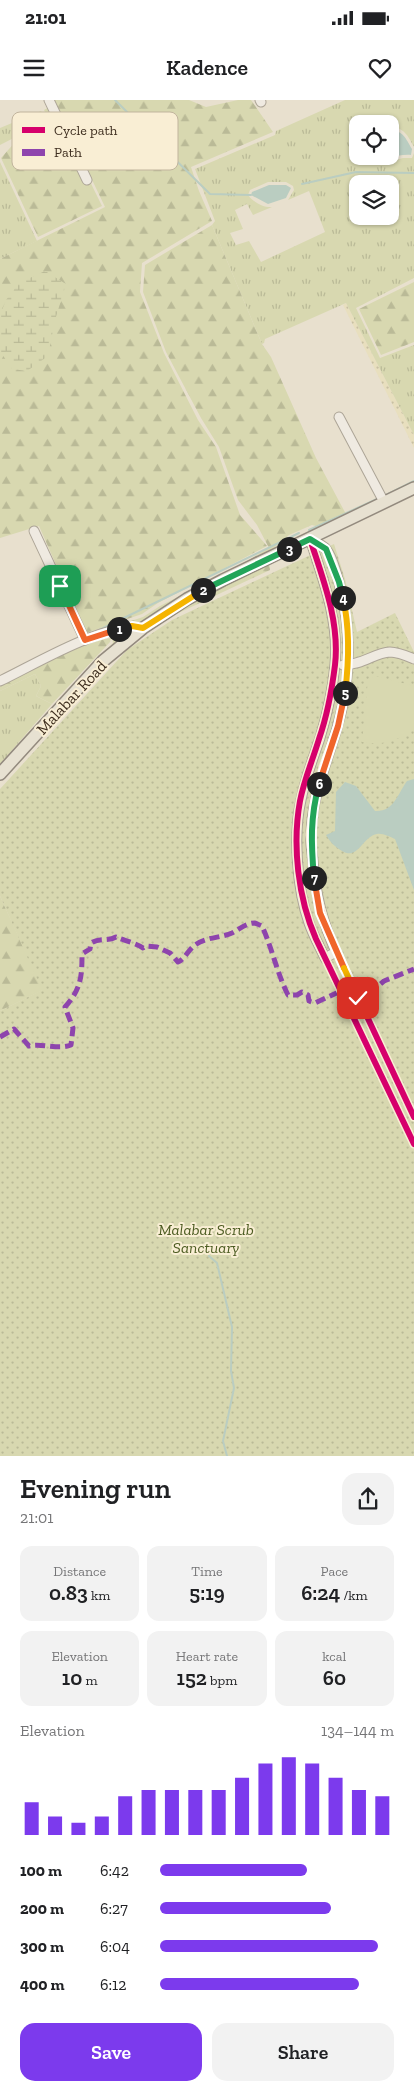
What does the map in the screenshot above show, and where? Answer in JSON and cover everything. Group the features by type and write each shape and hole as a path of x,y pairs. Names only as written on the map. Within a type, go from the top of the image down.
{"main road":[{"name":"Malabar Road","path":"0,774 103,660 143,628 187,599 414,488"}],"street":[{"path":"49,100 55,112"},
{"path":"82,170 87,180"},
{"path":"340,417 384,502"},
{"path":"34,531 85,640"},
{"path":"310,539 326,549 339,582 347,622 345,694 333,742 323,767 314,803 310,835 320,913 336,952 325,958 309,924 302,896 298,832 300,801 320,739 335,665 336,642 330,601 310,539"},
{"path":"0,681 85,640 122,628 143,628"},
{"path":"335,665 358,664 391,652 414,659"},
{"path":"320,739 333,742"},
{"path":"298,832 310,835"}],"shaded area":[{"path":"399,133 404,136 412,149 411,155 399,156"},
{"path":"269,185 286,185 291,188 286,198 268,204 251,195 252,192"},
{"path":"346,303 414,435 414,448 343,305"},
{"path":"414,779 414,890 395,839 377,834 368,839 356,851 348,853 335,846 326,835 335,831 336,792 345,782 356,786 375,811 381,811 391,806 407,781"}],"green space":[{"path":"50,100 56,112 45,112 44,110 49,107"},
{"path":"54,100 189,100 206,107 238,100 251,100 273,132 191,167 212,221 142,263 140,292 164,353 198,420 216,447 240,515 267,546 158,603 142,614 86,633 39,526 0,538 0,259 105,207 87,170 178,170 178,112 60,112"},
{"path":"345,100 414,100 414,147 405,133 399,129 399,115 349,115 349,165 399,165 399,159 412,158 414,153 414,278 356,308 380,358 414,345 414,435 346,303 265,339 262,344 212,225 215,221 195,169 275,135 276,131","holes":["268,182 286,182 293,186 294,190 288,200 309,191 325,232 261,262 249,241 236,245 230,233 243,229 235,210 247,204 253,215 272,207 266,207 253,200 248,195 250,190"]},
{"path":"12,123 12,139 0,145 0,128"},
{"path":"12,146 12,170 84,170 102,206 38,237 1,158"},
{"path":"0,162 37,241 0,259"},
{"path":"212,225 262,344 271,357 316,458 347,516 323,528 312,525 289,535 268,553 185,595 61,699 113,643 112,635 89,635 143,617 269,548 257,525 238,500 219,447 201,418 166,352 143,292 145,265"},
{"path":"45,271 66,284 55,320 48,356 27,371 12,369 0,351 0,315 6,300 19,283"},
{"path":"414,282 414,342 381,355 359,309"},
{"name":"Malabar Scrub Sanctuary","path":"334,544 345,579 357,632 395,613 414,652 414,1456 0,1456 0,1011 42,990 0,896 0,789 127,650 172,620"},
{"path":"269,562 270,570 170,617 125,647 69,709 67,706 101,668 124,647 143,632 183,606"},
{"path":"111,638 110,642 52,704 36,696 41,686 35,674 0,691 0,684 86,642"},
{"path":"35,674 41,686 36,696 52,704 0,764 0,691"},
{"path":"375,676 414,686 414,729 402,737 383,743 362,742 368,679"},
{"path":"0,896 43,990 0,1011"}],"waterway":[{"path":"115,100 127,112"},
{"path":"178,162 210,194 251,195"},
{"path":"302,184 356,172 414,173"},
{"path":"386,495 414,481"},
{"path":"309,530 377,499"},
{"path":"99,630 299,533"},
{"path":"209,1256 217,1263 232,1327 231,1371 234,1388 223,1441 227,1456"}],"marked path":[{"path":"0,1037 14,1029 29,1046 61,1047 71,1045 73,1028 65,1007 80,982 82,954 90,949 91,943 94,941 116,937 143,948 146,946 157,947 170,953 178,962 199,942 227,935 246,925 255,923 262,926 288,995 297,995 302,992 308,995 309,1001 315,1003 341,991"},
{"path":"355,999 372,991 384,981 414,969"}],"cycle path":[{"path":"310,539 333,617 336,649 334,674 327,712 300,801 297,853 301,889 316,939 414,1144"},
{"path":"310,539 326,549 333,565 344,601 348,643 345,694 338,726 323,767 314,803 310,835 316,893 328,933 414,1117"}],"route":[{"path":"60,586 85,640 122,628 132,626 143,628 187,599 310,539 326,549 344,601 348,643 347,679 338,726 323,767 314,803 310,835 320,913 358,998"}]}
